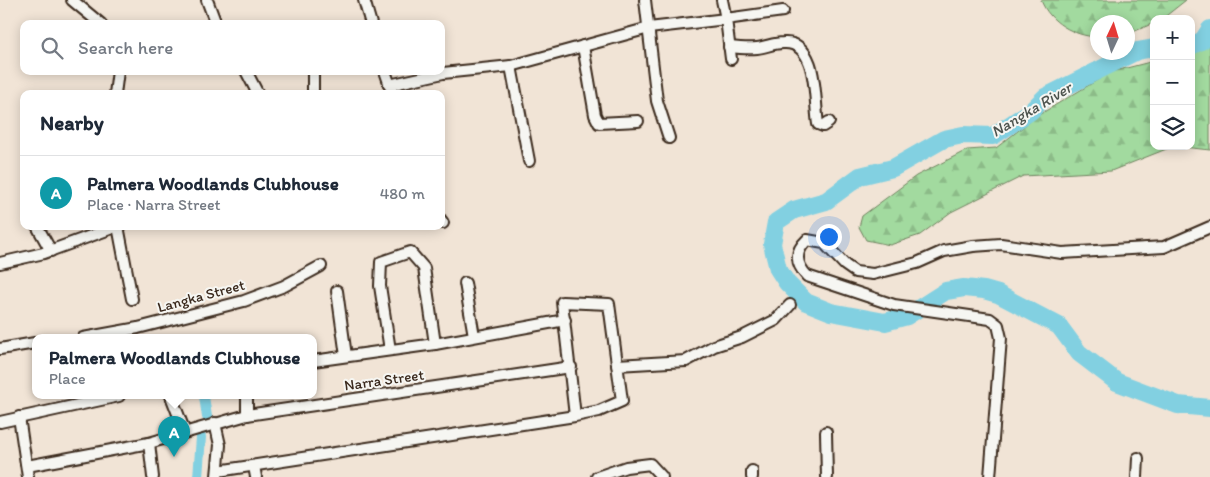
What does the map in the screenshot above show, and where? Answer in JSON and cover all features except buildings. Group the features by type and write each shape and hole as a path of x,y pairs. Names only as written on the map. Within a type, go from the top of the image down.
{"street":[{"path":"72,0 96,20"},
{"path":"207,0 214,20"},
{"path":"364,0 370,20"},
{"path":"645,0 657,101 669,138"},
{"path":"722,0 731,59"},
{"path":"445,72 511,66 649,28 726,20 782,11"},
{"path":"729,47 758,48 784,42 795,44 805,53 810,62 818,124 823,126 829,122"},
{"path":"582,46 599,123 638,121"},
{"path":"511,66 529,161"},
{"path":"116,90 117,75"},
{"path":"248,75 256,90"},
{"path":"313,75 313,90"},
{"path":"386,75 391,89 434,75"},
{"path":"990,477 1001,331 998,325 990,319 894,305 807,276 800,268 797,255 801,246 807,240 824,243 844,265 855,272 874,274 917,263 944,251 973,246 1001,244 1062,253 1130,247 1164,247 1210,227"},
{"path":"39,230 50,251"},
{"path":"0,263 50,251 107,230"},
{"path":"119,230 132,299"},
{"path":"390,350 380,286 380,262 410,252 424,268 435,344"},
{"name":"Langka Street","path":"105,334 138,328 244,301 284,286 321,266"},
{"path":"465,283 474,336"},
{"path":"337,291 346,356"},
{"path":"215,423 220,445 217,474 254,466 575,416 599,411 622,401 609,304 562,302 571,367 575,416"},
{"path":"617,364 686,360 714,346 742,337 776,320 790,305"},
{"path":"317,360 435,344 565,320"},
{"path":"0,349 32,344"},
{"name":"Narra Street","path":"27,466 149,443 248,415 571,367"},
{"path":"0,422 105,399"},
{"path":"172,399 185,432"},
{"path":"246,399 248,415"},
{"path":"20,417 28,477"},
{"path":"826,432 828,477"},
{"path":"149,443 153,477"},
{"path":"1137,477 1138,458"},
{"path":"598,477 626,467 650,464 662,477"},
{"path":"254,466 256,477"}],"green space":[{"path":"1041,0 1186,0 1167,15 1150,15 1150,25 1135,31 1135,15 1090,15 1090,36 1071,31 1063,26 1045,8"},
{"path":"1210,45 1210,150 1195,148 1195,49"},
{"path":"1150,62 1150,150 1164,150 1111,171 1023,176 951,212 920,235 890,245 866,240 859,227 862,216 916,176 967,150 996,148 1037,116 1111,72"}],"waterway":[{"name":"Nangka River","path":"1195,44 1203,40 1210,29"},
{"name":"Nangka River","path":"1150,49 1137,51 1045,97 1031,111 993,136 963,135 944,139 893,168 860,176 826,201 794,210 776,222 772,244 778,269 787,283 806,302 831,312 885,322 907,316 946,291 964,288 984,290 998,294 1059,326 1079,353 1117,382 1178,405 1210,408"},
{"path":"204,399 207,417"},
{"path":"198,477 201,437"}],"place":[{"name":"Palmera Woodlands Clubhouse","path":"174,457"}]}
